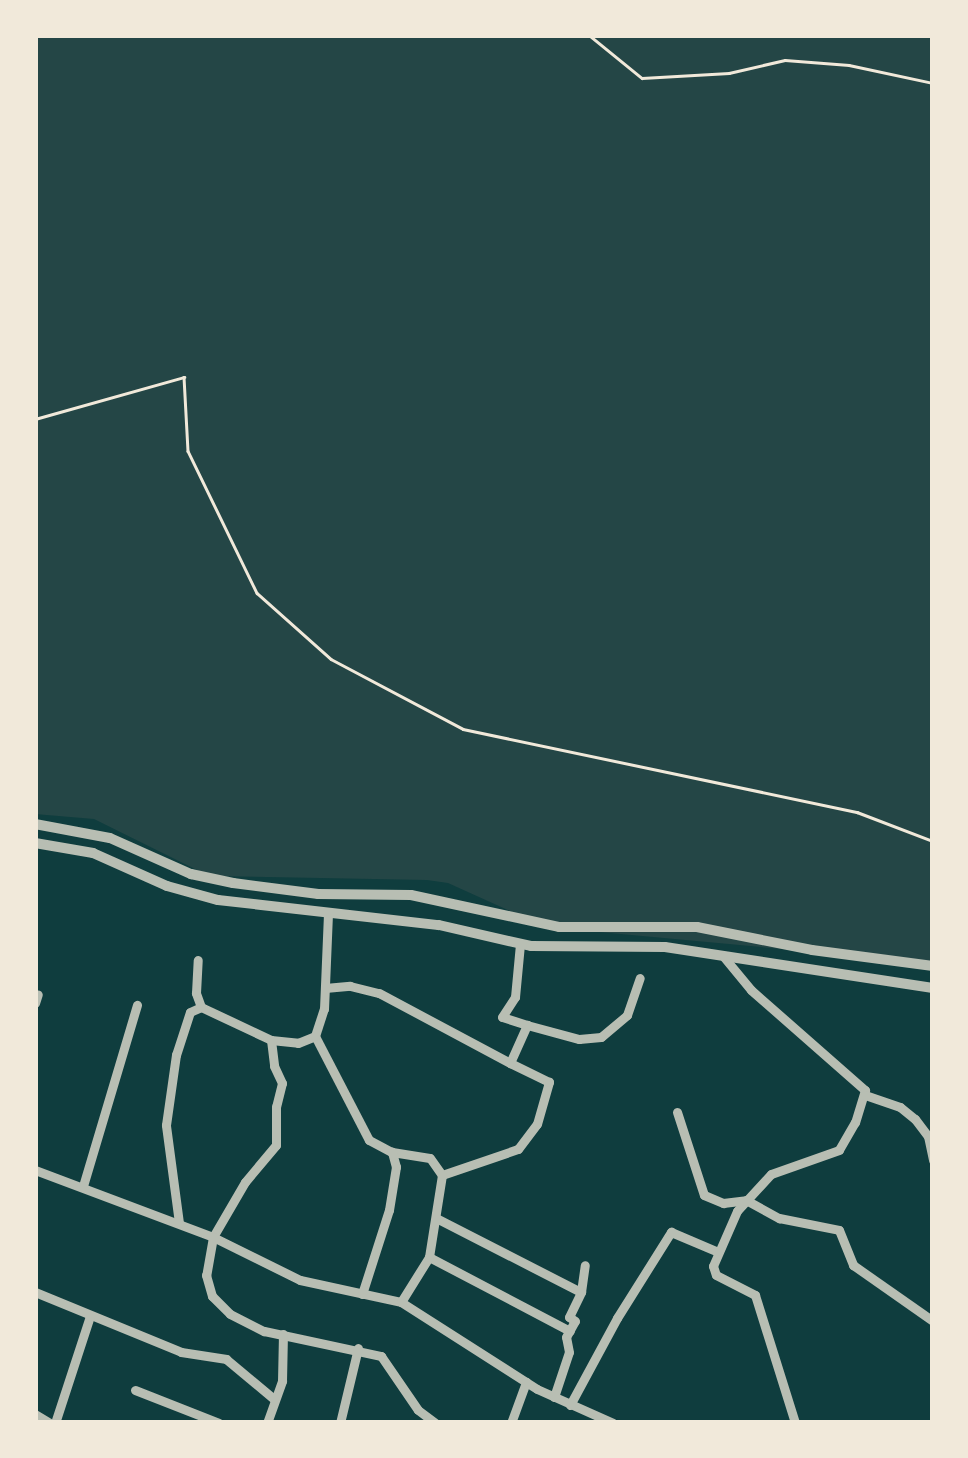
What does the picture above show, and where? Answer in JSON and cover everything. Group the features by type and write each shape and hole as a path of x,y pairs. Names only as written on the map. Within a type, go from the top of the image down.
{"street":[{"path":"35,824 84,830 191,874 233,883 318,894 410,895 559,927 697,927 812,950 933,966"},
{"path":"35,843 93,853 167,886 218,900 439,925 520,944 665,947 933,988"},
{"path":"198,960 196,994 200,1007 237,1028 272,1040 298,1043 314,1036 322,1020 328,915"},
{"path":"520,944 515,997 502,1017 527,1026 579,1040 601,1037 627,1015 640,978"},
{"path":"723,956 751,990 862,1085 865,1095 839,1150 771,1174 746,1200 716,1251 716,1275 755,1295 794,1423"},
{"path":"324,988 350,986 379,994 549,1082 533,1135 499,1158 442,1175"},
{"path":"83,1186 137,1005"},
{"path":"179,1223 166,1125 170,1085 190,1012 200,1007"},
{"path":"510,1063 527,1026"},
{"path":"314,1036 362,1132 374,1145 392,1152 430,1158 442,1175 438,1220 429,1256 402,1302"},
{"path":"272,1040 282,1087 276,1107 276,1144 245,1182 213,1236 206,1275 212,1296 230,1314 264,1331 358,1348 381,1356 418,1410 434,1423"},
{"path":"865,1095 900,1107 915,1120 928,1136 933,1160"},
{"path":"678,1112 688,1138 698,1189 723,1203 746,1200 780,1218 839,1230 853,1265 933,1321"},
{"path":"362,1294 388,1210 396,1167 392,1152"},
{"path":"35,1170 213,1236 290,1276 402,1302 526,1382 613,1423"},
{"path":"438,1220 578,1290"},
{"path":"570,1404 616,1318 672,1232 716,1251"},
{"path":"429,1256 570,1331"},
{"path":"554,1396 575,1321 568,1317 585,1265"},
{"path":"35,1292 181,1352 226,1358 274,1399"},
{"path":"35,1414 52,1423 90,1316"},
{"path":"267,1423 282,1381 284,1334"},
{"path":"340,1423 358,1348"},
{"path":"510,1423 526,1382"},
{"path":"136,1390 218,1423"}],"path":[{"path":"589,35 642,78 728,74 785,60 849,65 933,83"},
{"path":"35,419 184,377 188,451 257,593 331,659 463,729 815,807 857,812 933,841"}],"shaded area":[{"path":"35,35 933,35 933,963 545,927 448,883 427,880 209,876 94,819 35,814"}]}
